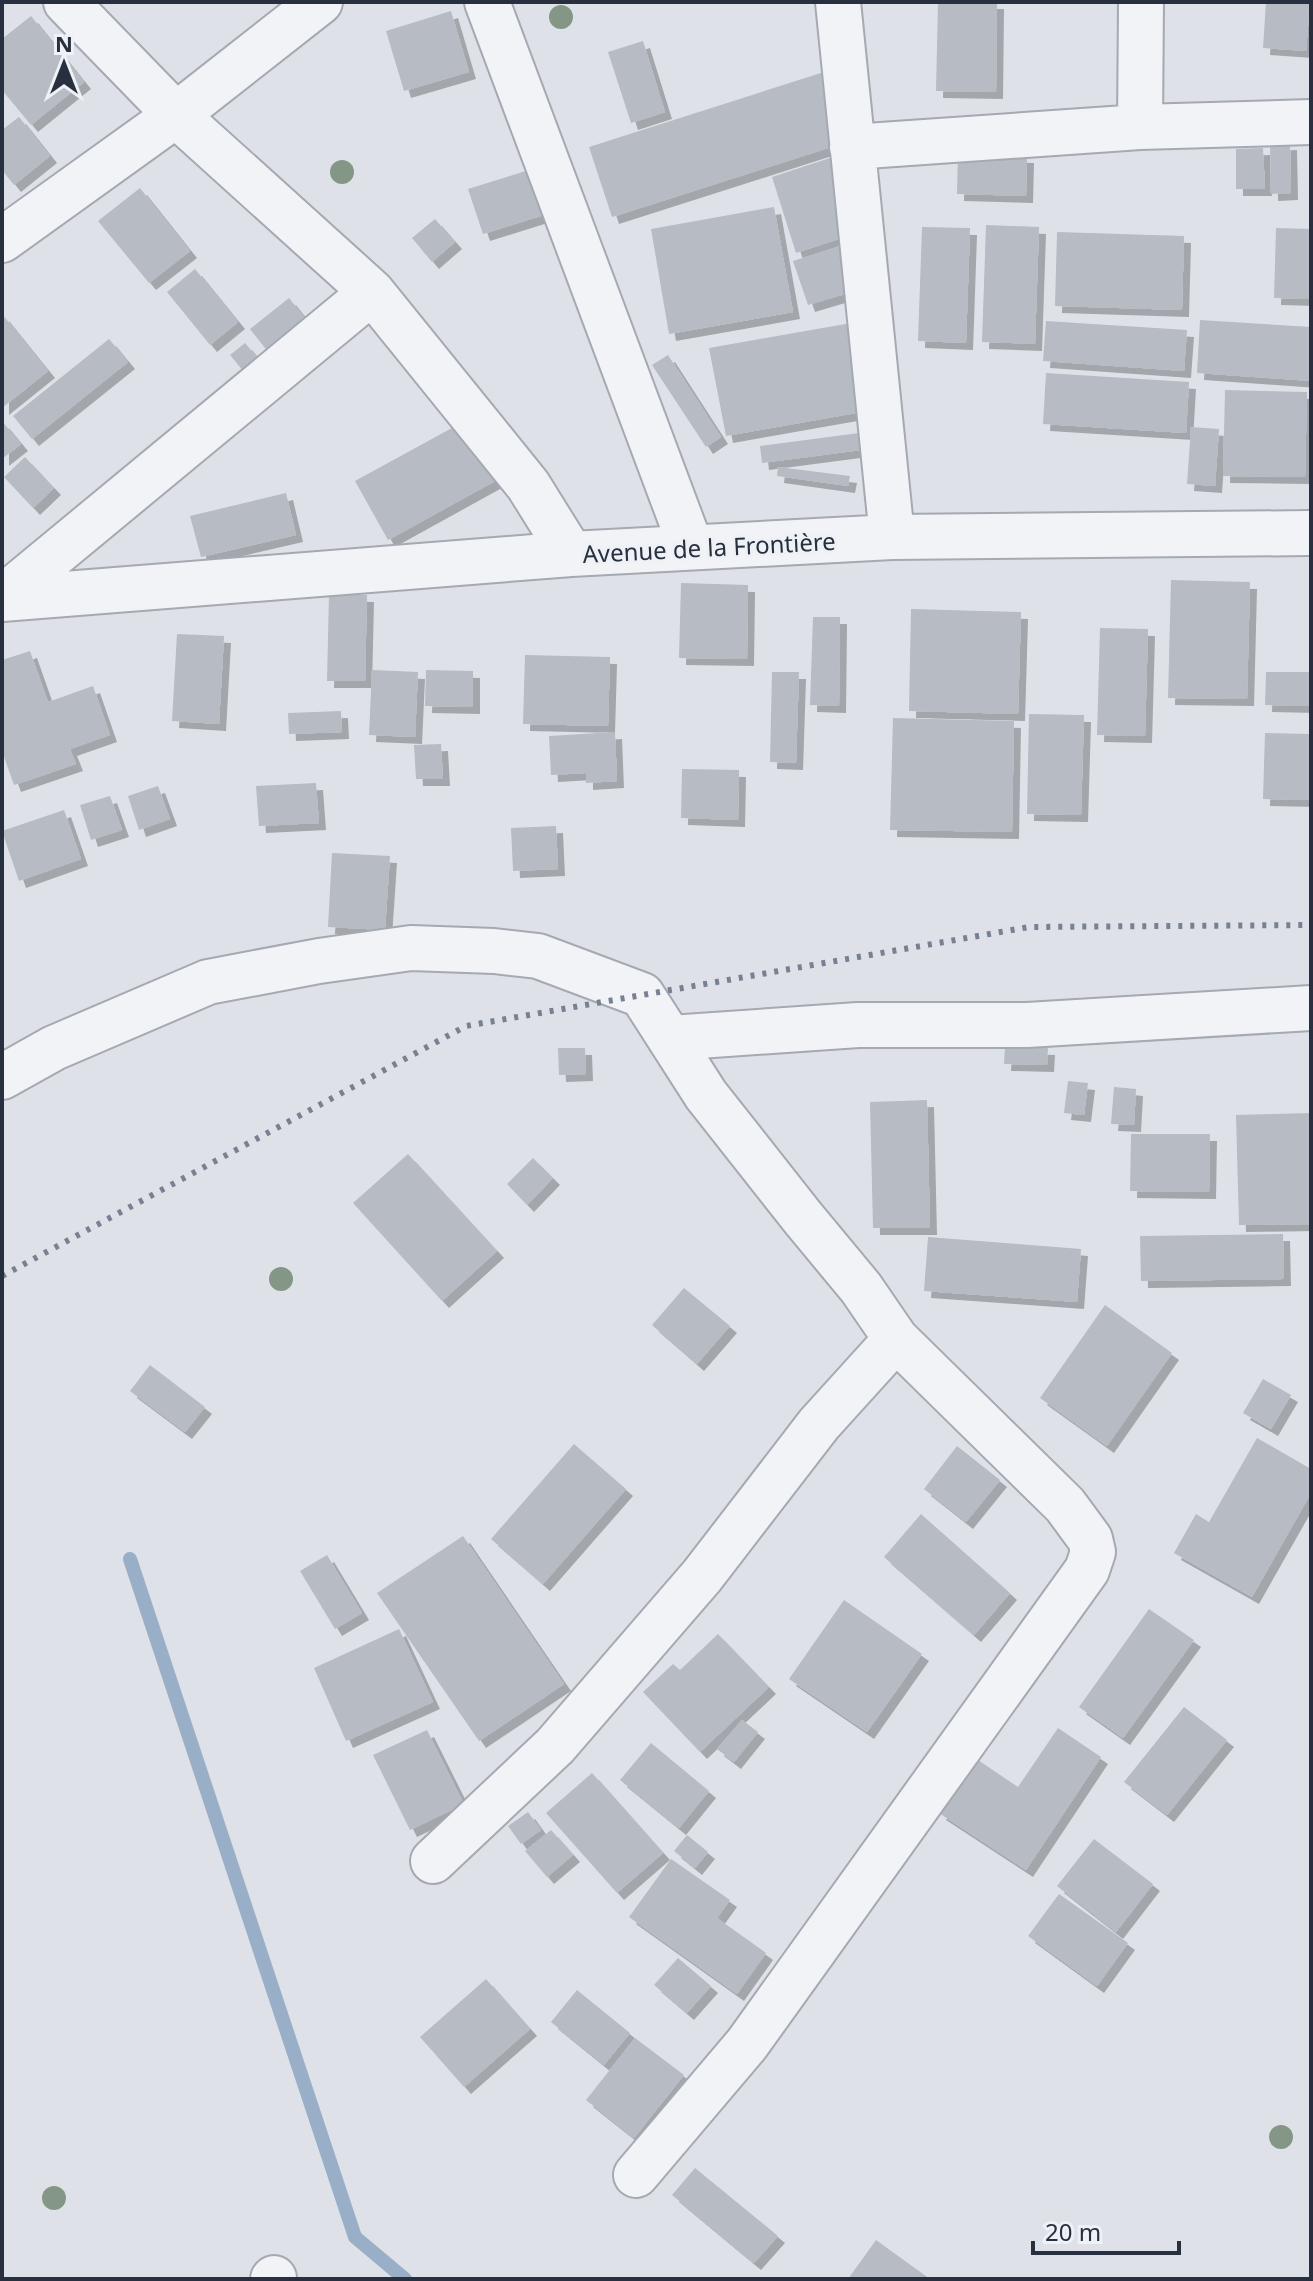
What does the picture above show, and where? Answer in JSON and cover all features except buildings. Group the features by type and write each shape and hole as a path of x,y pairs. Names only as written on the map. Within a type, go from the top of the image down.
{"street":[{"name":"Avenue de la Frontière","path":"66,2 176,115 372,292 528,485 571,554 892,537 1311,533"},
{"path":"2,240 176,115 320,2"},
{"path":"487,2 691,547"},
{"path":"838,2 892,537"},
{"path":"1140,127 1141,2"},
{"path":"852,147 1140,127 1311,122"},
{"path":"2,599 372,292"},
{"path":"2,599 571,554"},
{"path":"2,1077 54,1048 208,982 411,948 538,956 642,995 706,1095 861,1288 896,1339 1065,1505 1090,1539 1093,1552 1087,1570 747,2044 636,2175"},
{"path":"670,1038 858,1025 1027,1025 1311,1008"},
{"path":"433,1861 555,1746 702,1576 819,1424 896,1339"}],"waterway":[{"path":"130,1559 355,2237 405,2279"}],"railway":[{"path":"2,1276 466,1026 1029,927 1311,925"}]}
